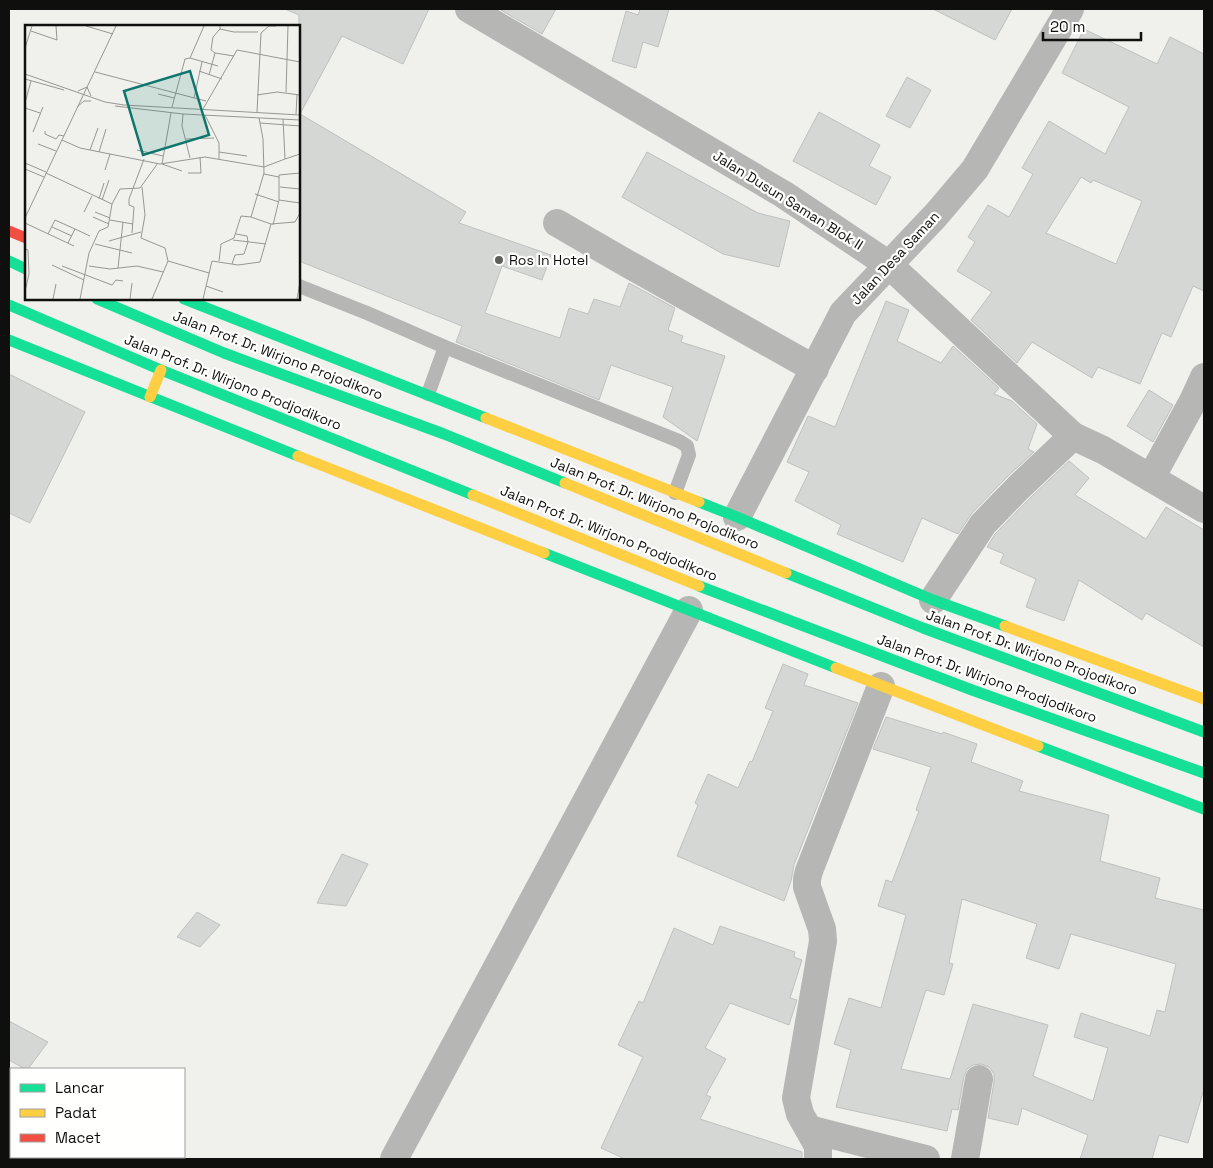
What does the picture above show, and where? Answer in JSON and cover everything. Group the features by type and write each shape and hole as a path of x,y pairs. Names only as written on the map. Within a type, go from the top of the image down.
{"main road":[{"path":"9,231 25,238"},
{"path":"9,261 25,269"},
{"name":"Jalan Prof. Dr. Wirjono Projodikoro","path":"99,300 224,353 444,434 923,628 1204,732"},
{"path":"187,300 737,516 932,600 1204,699"},
{"name":"Jalan Prof. Dr. Wirjono Prodjodikoro","path":"9,305 161,370 715,592 972,690 1204,773"},
{"path":"9,340 881,686 1204,809"},
{"path":"150,397 161,370"}],"street":[{"name":"Jalan Dusun Saman Blok II","path":"469,9 783,194 889,266 1073,436 1104,450 1204,509"},
{"name":"Jalan Desa Saman","path":"737,516 843,313 936,215 975,169 1070,9"},
{"path":"557,223 815,369"},
{"path":"1151,478 1204,377"},
{"path":"932,600 983,524 1073,436"},
{"path":"394,1159 690,610"},
{"path":"818,1159 818,1146 800,1114 796,1098 823,941 822,929 807,879 881,686"},
{"path":"965,1159 979,1079"},
{"path":"809,1129 926,1159"}],"lane":[{"path":"300,286 687,446 689,455 675,493"},
{"path":"428,394 445,347"}],"building":[{"path":"285,9 429,9 403,64 342,36 300,114 299,15"},
{"path":"499,9 556,9 542,34"},
{"path":"640,9 669,9 658,47 643,42 636,68 612,61 626,11 638,15"},
{"path":"933,9 1012,9 995,40"},
{"path":"1084,29 1157,64 1170,37 1204,54 1204,291 1193,286 1171,337 1162,333 1140,384 1098,367 1092,378 1032,342 1017,363 971,320 992,292 957,271 975,242 968,237 988,205 1009,217 1033,174 1022,168 1049,121 1105,154 1129,107 1062,73","holes":["1081,177 1091,183 1093,180 1142,201 1116,264 1046,233"]},
{"path":"907,77 931,90 910,128 886,116"},
{"path":"819,112 880,145 869,166 891,177 876,205 793,161"},
{"path":"300,114 466,212 459,223 551,255 542,280 502,266 485,313 560,338 569,308 588,314 594,299 620,307 629,283 675,308 668,330 683,336 681,342 725,356 697,441 663,417 673,387 611,365 599,400 456,342 462,326 300,261"},
{"path":"647,152 758,213 790,221 779,267 723,254 622,197"},
{"path":"886,301 909,310 897,341 941,363 953,346 999,388 994,394 1012,401 1037,424 1028,449 1034,452 972,513 958,534 922,518 903,562 837,534 841,525 795,501 809,472 787,462 808,416 835,427"},
{"path":"9,374 85,412 30,523 9,513"},
{"path":"1149,390 1173,405 1153,442 1127,426"},
{"path":"1069,461 1089,478 1075,495 1146,539 1166,507 1204,530 1204,647 1146,613 1142,620 1079,580 1064,621 1026,607 1036,579 1000,563 1004,554 987,547 995,534"},
{"path":"783,664 808,674 804,685 858,703 794,865 784,901 677,856 698,805 695,803 708,774 738,788 750,761 752,762 773,711 765,708"},
{"path":"886,717 942,734 943,732 977,744 971,762 1023,781 1019,791 1109,815 1100,861 1160,878 1155,898 1204,910 1204,1089 1188,1143 1159,1135 1152,1159 1080,1159 1088,1135 1022,1108 1018,1125 988,1118 994,1074 989,1067 981,1064 973,1065 967,1069 958,1110 952,1109 947,1131 836,1107 851,1050 834,1044 849,998 881,1008 906,915 878,906 886,880 892,882 919,811 916,810 931,767 873,749","holes":["962,899 1037,924 1026,958 1059,969 1071,934 1176,964 1165,1012 1157,1010 1150,1036 1081,1013 1074,1037 1108,1048 1093,1101 1033,1076 1048,1025 973,1004 950,1079 901,1069 926,990 944,995 953,964 949,963"]},
{"path":"342,854 368,864 346,906 317,903"},
{"path":"197,912 220,925 200,947 177,937"},
{"path":"720,926 795,952 794,957 802,960 790,998 797,1000 789,1025 730,1003 705,1048 726,1059 706,1095 711,1097 700,1119 802,1152 802,1159 625,1159 601,1148 643,1057 618,1045 639,1001 643,1003 674,928 713,945"},
{"path":"9,1021 48,1042 29,1068 23,1068 9,1060"}],"traffic: fast":[{"path":"9,261 25,269"},
{"path":"99,300 224,353 444,434 565,483"},
{"path":"187,300 486,418"},
{"path":"9,305 161,370 473,495"},
{"path":"9,340 298,456"},
{"path":"699,502 933,600 1005,626"},
{"path":"544,553 836,668"},
{"path":"786,573 923,628 1204,732"},
{"path":"699,586 972,690 1204,773"},
{"path":"1038,746 1204,809"}],"traffic: slow":[{"path":"150,397 161,370"},
{"path":"486,418 699,502"},
{"path":"298,456 544,553"},
{"path":"565,483 786,573"},
{"path":"473,495 699,586"},
{"path":"1005,626 1204,699"},
{"path":"836,668 1038,746"}],"traffic: jam":[{"path":"9,231 25,238"}],"place":[{"name":"Ros In Hotel","path":"499,260"}]}
